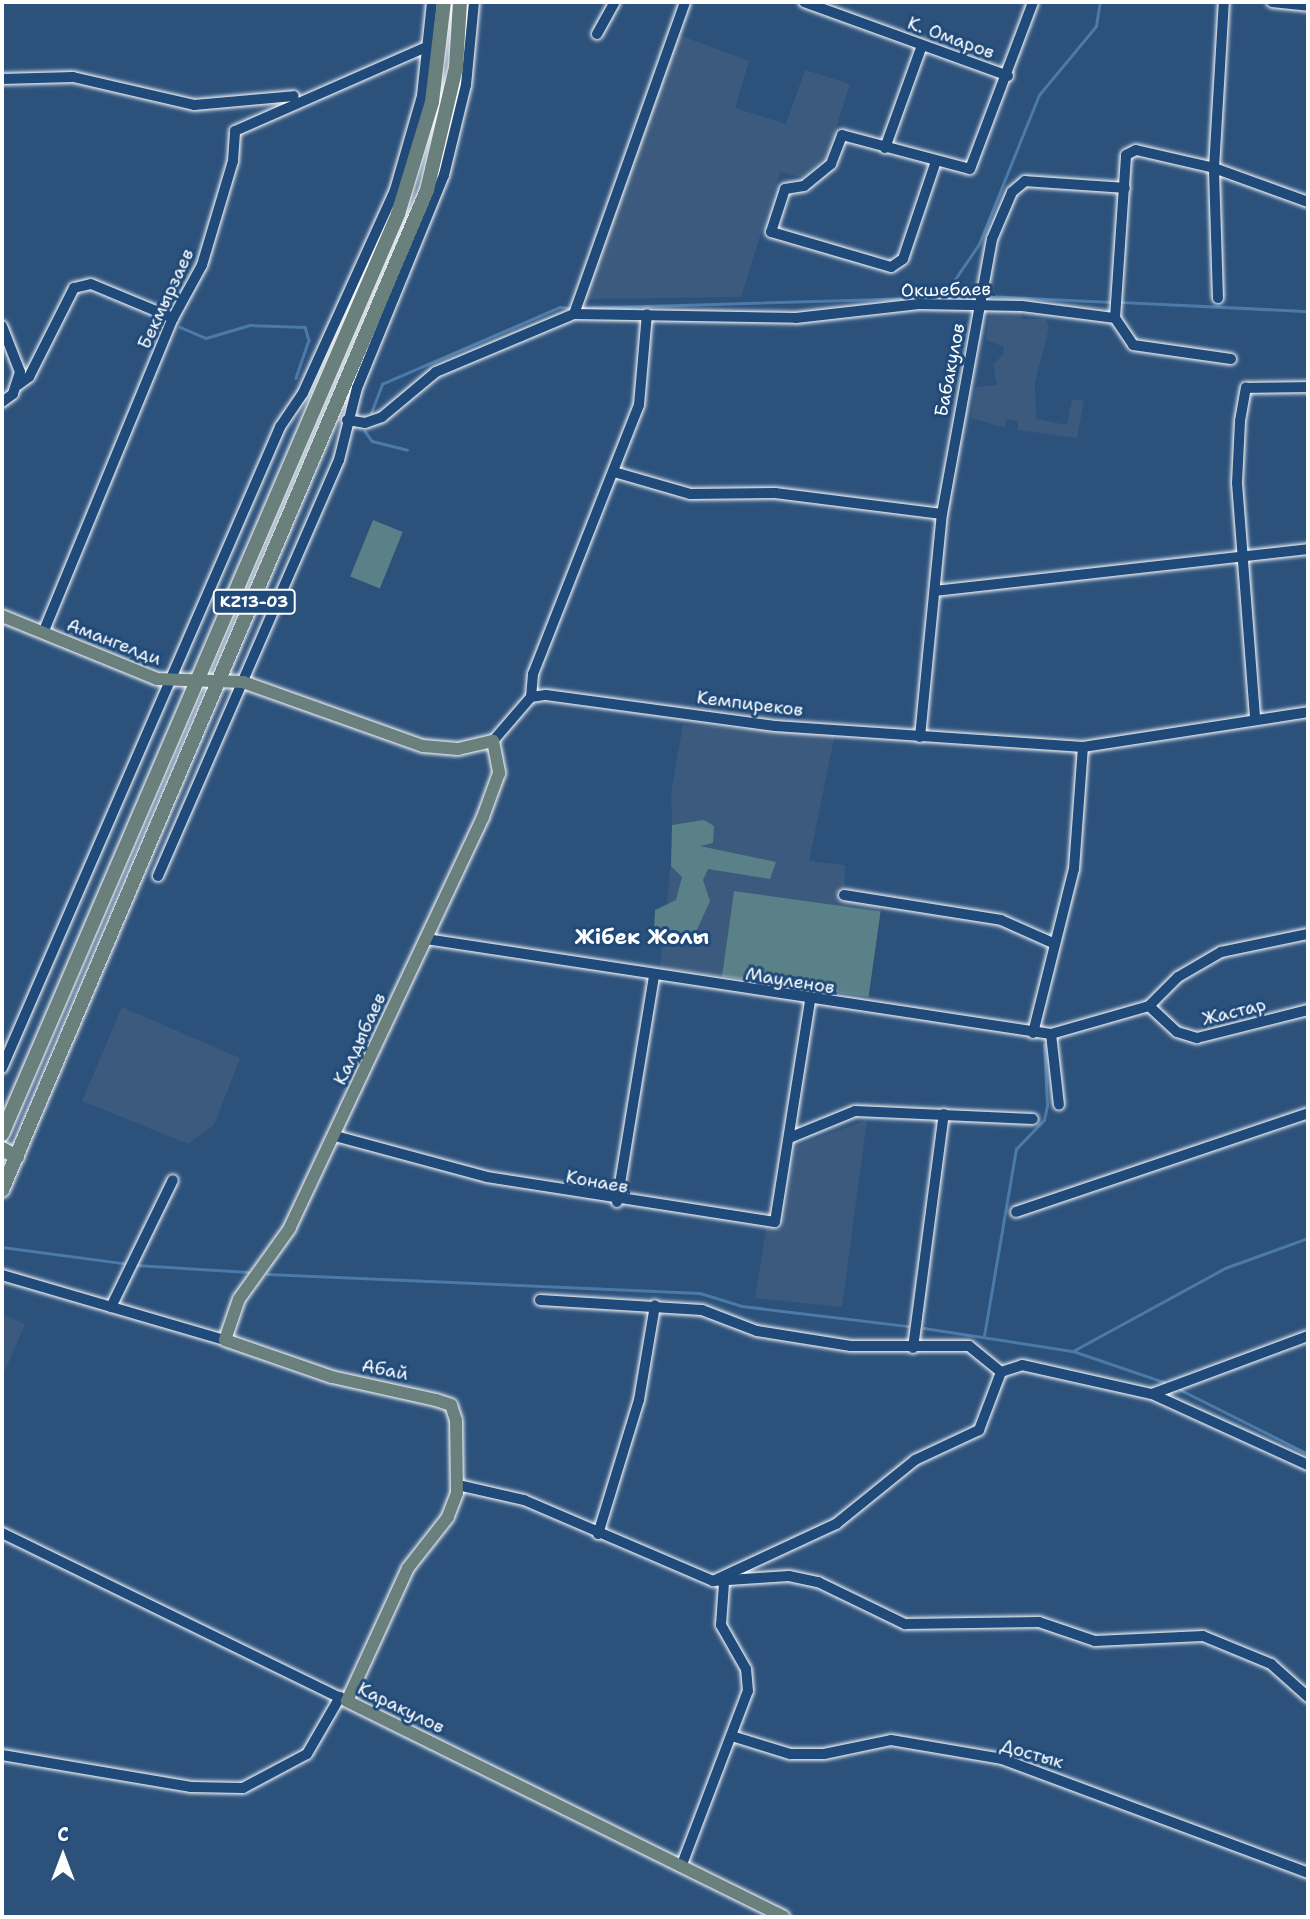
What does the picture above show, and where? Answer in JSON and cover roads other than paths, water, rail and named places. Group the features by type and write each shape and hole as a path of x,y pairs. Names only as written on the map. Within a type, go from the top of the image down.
{"highway":[{"name":"KZ13-03","path":"2,1134 398,214 432,102 443,2"},
{"name":"KZ13-03","path":"2,1190 427,190 456,67 460,2"},
{"path":"2,1149 17,1157"}],"main road":[{"name":"Амангелди","path":"2,616 172,682 218,685"},
{"path":"218,685 243,682 414,744 458,749 493,741"},
{"name":"Калдыбаев","path":"225,1340 239,1299 290,1228 335,1136 497,782 493,741"},
{"name":"Абай","path":"225,1340 332,1377 451,1405 458,1485 448,1517 408,1567 344,1699"},
{"name":"Каракулов","path":"344,1699 784,1917"}],"street":[{"path":"2,1068 172,682 280,427 303,394 395,190 429,46 432,2"},
{"path":"158,876 338,460 347,420 444,175 466,85 474,2"},
{"path":"597,34 615,2"},
{"path":"574,314 685,2"},
{"name":"К. Омаров","path":"804,2 1008,76"},
{"path":"935,164 903,259 891,267 771,232 785,189 804,186 831,164 842,135 935,164 970,169 1008,76 1033,2"},
{"path":"1218,298 1214,168 1224,2"},
{"path":"1272,2 1308,6"},
{"path":"885,148 922,45"},
{"name":"Бекмырзаев","path":"43,633 173,318 202,265 233,161 235,131 312,93 429,46"},
{"path":"2,79 74,78 194,105 312,93"},
{"path":"1231,359 1133,345 1115,318 1126,155 1136,150 1214,168 1308,202"},
{"name":"Бабакулов","path":"920,737 942,514 992,239 1012,192 1025,181 1125,188"},
{"path":"2,402 29,377 75,288 92,284 173,318"},
{"name":"Окшебаев","path":"347,420 365,423 382,417 436,372 574,314 796,318 979,303 1115,318"},
{"path":"493,741 531,697 533,674 639,405 647,314"},
{"path":"2,326 20,372 18,385"},
{"path":"1255,717 1237,483 1246,388 1308,387"},
{"path":"614,472 690,494 775,493 942,514"},
{"path":"935,591 1308,549"},
{"name":"Кемпиреков","path":"531,697 920,737 1083,747 1255,717 1308,712"},
{"path":"1033,1033 1079,832 1083,747"},
{"path":"844,895 1001,920 1053,943"},
{"path":"1149,1006 1178,976 1221,952 1308,934"},
{"name":"Мауленов","path":"426,939 1033,1033 1051,1034 1149,1006"},
{"path":"617,1202 654,976"},
{"name":"Конаев","path":"335,1136 487,1177 617,1202 775,1222 810,1000"},
{"name":"Жастар","path":"1149,1006 1177,1032 1197,1038 1308,1010"},
{"path":"1051,1034 1059,1105"},
{"path":"789,1138 855,1111 1033,1119"},
{"path":"1016,1212 1308,1113"},
{"path":"914,1348 944,1114"},
{"path":"111,1307 173,1180"},
{"name":"Абай","path":"2,1275 225,1340"},
{"path":"540,1300 655,1305 725,1315 783,1336 914,1348 969,1346 1001,1372 1034,1367 1152,1394 1308,1465"},
{"path":"598,1534 639,1400 655,1305"},
{"path":"1152,1394 1308,1336"},
{"path":"713,1581 836,1524 915,1460 979,1430 1001,1372"},
{"path":"458,1485 524,1500 598,1534 713,1581 724,1583 789,1576 818,1582 905,1624 1039,1622 1095,1641 1203,1636 1271,1664 1308,1697"},
{"name":"Каракулов","path":"2,1533 344,1699"},
{"path":"681,1867 735,1737 748,1691 746,1669 721,1625 724,1583"},
{"path":"2,1755 191,1787 243,1788 307,1754 344,1699"},
{"name":"Достык","path":"735,1737 790,1754 891,1740 1002,1759 1308,1873"}],"waterway":[{"path":"945,294 979,244 1039,95 1096,26 1100,2"},
{"path":"579,308 978,296"},
{"path":"986,296 1112,302"},
{"path":"1121,302 1308,311"},
{"path":"371,413 382,384 560,307 572,308"},
{"path":"180,327 206,338 250,325 305,327 309,340 296,378"},
{"path":"365,431 372,441 407,450"},
{"path":"984,1336 1016,1149 1044,1120 1047,1106 1044,1045"},
{"path":"1073,1351 1225,1268 1308,1238"},
{"path":"2,1247 130,1264"},
{"path":"136,1265 248,1272"},
{"path":"267,1274 700,1293 742,1306 908,1326"},
{"path":"924,1328 1073,1351 1164,1382"},
{"path":"1181,1390 1308,1454"}],"district":[{"name":"Жібек Жолы","path":"642,937"}]}
